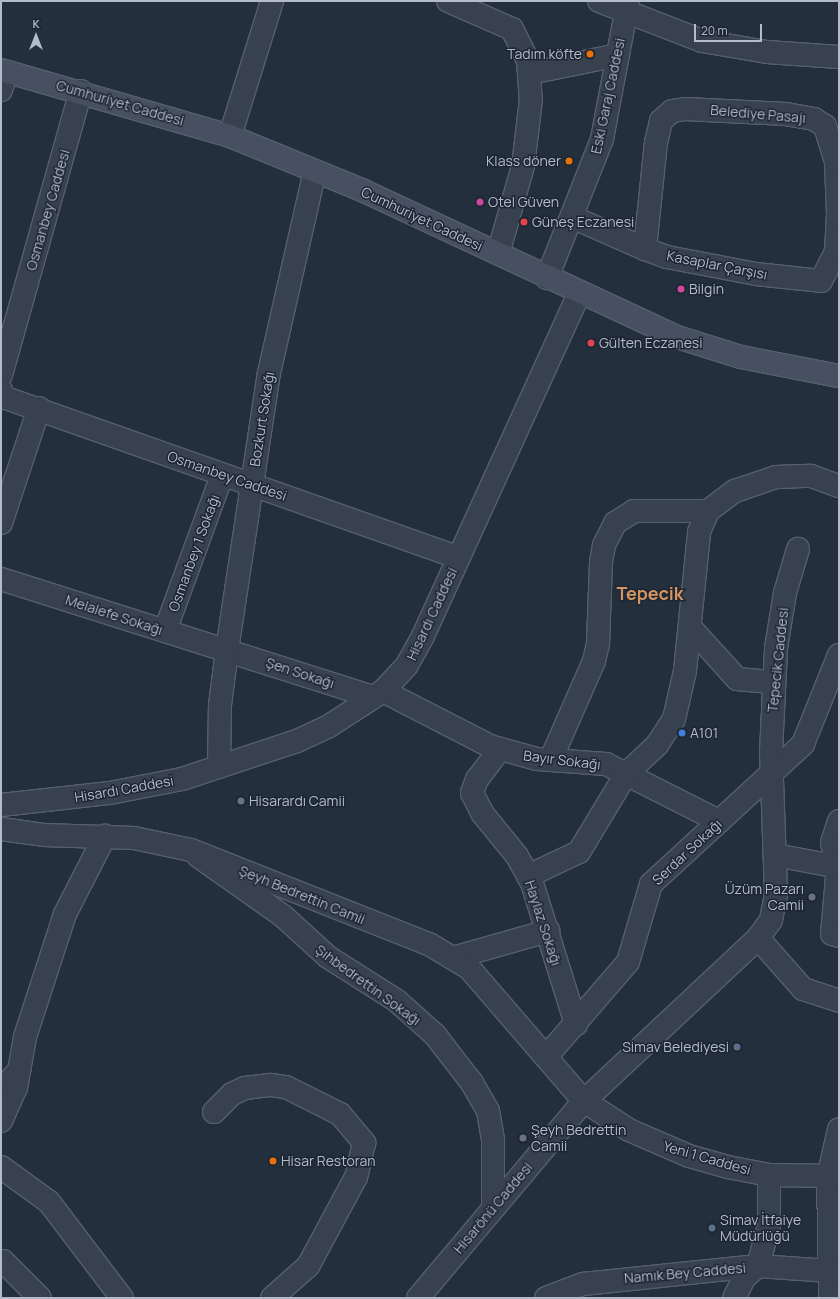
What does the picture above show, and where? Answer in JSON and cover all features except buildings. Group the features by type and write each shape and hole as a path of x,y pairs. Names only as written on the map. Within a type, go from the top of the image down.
{"main road":[{"name":"Cumhuriyet Caddesi","path":"3,77 81,91 230,136 315,171 498,254 579,294 707,348 799,370 839,376"}],"street":[{"path":"230,136 272,1"},
{"path":"448,1 512,30 520,41 530,73 531,99 519,188 498,254"},
{"path":"599,1 627,7 672,32 726,46 839,57"},
{"name":"Eski Garaj Caddesi","path":"547,278 602,139 627,7"},
{"path":"530,73 618,55"},
{"name":"Osmanbey Caddesi","path":"1,375 81,91"},
{"name":"Belediye Pasajı","path":"645,249 656,142 661,121 672,111 700,109 814,119 825,126 831,138 838,207 836,252 821,281"},
{"name":"Bozkurt Sokağı","path":"219,767 220,705 251,485 280,319 315,171"},
{"name":"Kasaplar Çarşısı","path":"572,217 645,249 696,264 821,281"},
{"name":"Hisardı Caddesi","path":"1,804 150,787 219,767 310,735 378,694 416,651 579,294"},
{"name":"Osmanbey Caddesi","path":"1,390 3,397 39,408 222,475 458,557"},
{"path":"1,523 39,408"},
{"name":"Osmanbey 1 Sokağı","path":"165,632 222,475"},
{"path":"528,876 578,852 626,774 657,745 674,718 685,671 700,532 708,511 735,491 776,477 811,476 839,486"},
{"path":"551,759 594,661 598,644 601,562 604,545 615,523 634,511 708,511"},
{"name":"Tepecik Caddesi","path":"758,938 775,907 772,774 774,682 779,623 798,549"},
{"name":"Melalefe Sokağı","path":"1,579 165,632 227,650"},
{"path":"690,627 737,679 774,682"},
{"name":"Şen Sokağı","path":"227,650 378,694"},
{"name":"Serdar Sokağı","path":"546,1057 628,962 651,884 803,744 839,655"},
{"name":"Bayır Sokağı","path":"378,694 500,749 551,759 596,762 626,774 719,821"},
{"name":"Haylaz Sokağı","path":"500,749 477,779 472,793 482,813 517,856 528,876 548,931 576,1024"},
{"path":"836,935 838,866 832,843 839,821"},
{"name":"Şeyh Bedrettin Camii","path":"1,829 44,835 105,836 155,841 191,850 456,957 584,1101"},
{"path":"1,1121 12,1101 27,1030 63,920 105,836"},
{"name":"Şıhbedrettin Sokağı","path":"191,850 283,916 328,957 397,1001 435,1035 472,1083 488,1111 493,1140 493,1204"},
{"path":"775,855 838,866"},
{"path":"456,957 548,931"},
{"path":"758,938 803,989 839,1001"},
{"name":"Hisarönü Caddesi","path":"418,1298 493,1204 584,1101 758,938"},
{"path":"1,1091 19,1070"},
{"path":"214,1112 232,1094 245,1088 271,1085 286,1087 340,1114 364,1144 356,1177 308,1266 272,1298"},
{"name":"Yeni 1 Caddesi","path":"584,1101 660,1144 728,1167 769,1175 833,1177"},
{"path":"830,1298 833,1177 839,1129"},
{"path":"1,1167 49,1202 122,1298"},
{"name":"Namık Bey Caddesi","path":"546,1298 583,1284 758,1266 769,1225 769,1175"},
{"path":"3,1261 40,1298"},
{"path":"734,1298 744,1278 758,1266 830,1271"}],"place":[{"name":"Tadım köfte","path":"590,54"},
{"name":"Klass döner","path":"569,161"},
{"name":"Otel Güven","path":"480,202"},
{"name":"Güneş Eczanesi","path":"524,222"},
{"name":"Bilgin","path":"681,289"},
{"name":"Gülten Eczanesi","path":"591,343"},
{"name":"A101","path":"682,733"},
{"name":"Hisarardı Camii","path":"241,801"},
{"name":"Üzüm Pazarı Camii","path":"812,897"},
{"name":"Simav Belediyesi","path":"737,1047"},
{"name":"Şeyh Bedrettin Camii","path":"523,1138"},
{"name":"Hisar Restoran","path":"273,1161"},
{"name":"Simav İtfaiye Müdürlüğü","path":"712,1228"}],"district":[{"name":"Tepecik","path":"650,593"}]}
